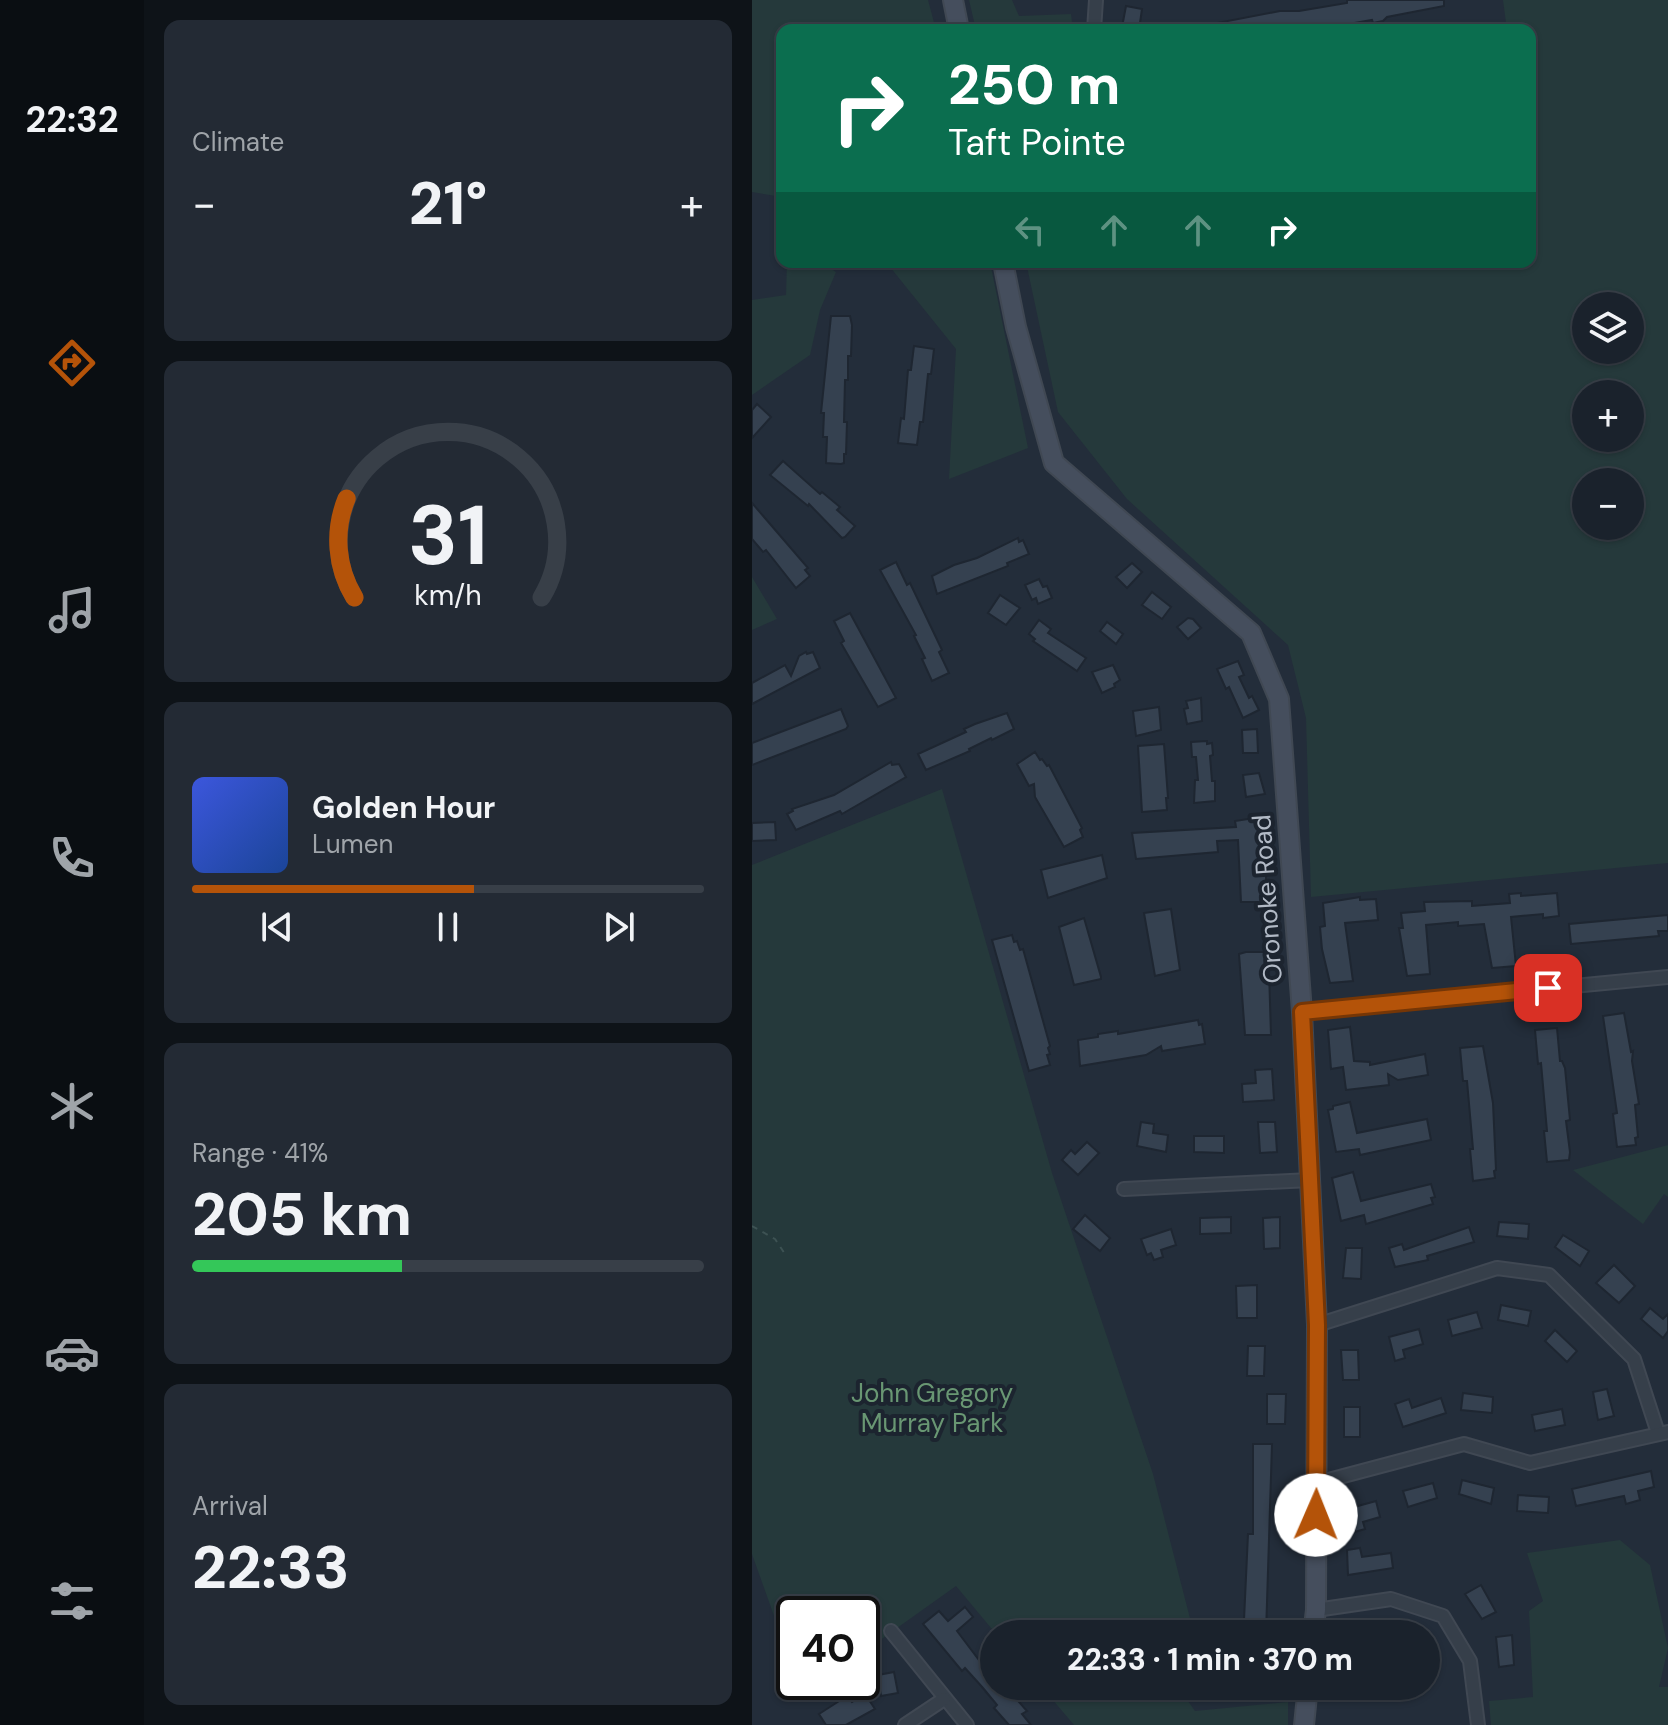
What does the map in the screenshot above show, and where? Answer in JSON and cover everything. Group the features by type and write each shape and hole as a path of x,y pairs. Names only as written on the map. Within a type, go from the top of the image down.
{"street":[{"path":"953,0 958,24"},
{"path":"1094,24 1096,0"},
{"name":"Oronoke Road","path":"1004,268 1016,327 1054,463 1251,633 1279,699 1302,1012 1317,1325 1315,1620"},
{"path":"1302,1012 1668,977"},
{"path":"1124,1189 1310,1180"},
{"path":"1317,1325 1497,1268 1549,1275 1634,1359 1663,1433 1530,1463 1464,1444 1317,1483"},
{"path":"1316,1610 1391,1599 1443,1616 1470,1661 1478,1725"},
{"path":"891,1631 967,1725"},
{"path":"905,1725 944,1699"},
{"path":"1304,1725 1307,1700"}],"path":[{"path":"752,1226 775,1239 785,1254"}],"green space":[{"path":"752,0 928,0 934,24 776,24 776,196 752,192"},
{"path":"969,0 1012,0 1019,16 1071,14 1072,24 975,24"},
{"path":"1503,0 1668,0 1668,863 1311,897 1306,718 1288,645 1127,499 1058,412 1027,268 1536,268 1536,24 1506,24"},
{"path":"787,268 830,268 836,272 820,310 810,355 752,395 752,300 786,295"},
{"path":"891,268 991,268 1028,448 949,479 956,349"},
{"path":"752,577 777,619 752,630"},
{"name":"John Gregory Murray Park","path":"942,789 1052,1173 1153,1474 1190,1620 984,1620 956,1586 880,1640 880,1596 776,1596 776,1621 752,1554 752,865"},
{"path":"1668,1145 1668,1197 1664,1194 1643,1224 1573,1170"},
{"path":"1620,1540 1650,1565 1668,1648 1659,1687 1668,1687 1668,1725 1491,1725 1489,1701 1533,1697 1529,1611 1543,1601 1527,1553"},
{"path":"1053,1700 1198,1700 1188,1701 1195,1711 1288,1702 1288,1725 1074,1725"}],"building":[{"path":"1347,0 1444,0 1444,6 1387,17 1373,23 1372,20 1349,24 1212,24 1280,11 1347,3"},
{"path":"1126,6 1142,9 1140,24 1123,24"},
{"path":"831,316 850,316 852,325 848,380 845,380 846,454 841,464 826,463 827,437 823,437 824,413 821,413"},
{"path":"914,346 934,349 917,445 898,443"},
{"path":"757,404 771,417 752,438 752,410"},
{"path":"783,461 820,494 822,492 840,507 837,510 855,526 845,537 842,538 809,504 770,475"},
{"path":"752,503 808,568 805,570 810,576 796,588 766,550 763,552 752,539"},
{"path":"1018,538 1019,542 1023,540 1029,554 1007,563 1008,566 937,594 932,576"},
{"path":"896,562 907,585 910,583 942,650 939,652 949,673 932,681 916,635 880,570"},
{"path":"1132,563 1142,572 1127,588 1116,577"},
{"path":"1039,579 1043,587 1047,586 1052,598 1038,604 1036,598 1032,600 1025,585"},
{"path":"1152,592 1171,607 1162,619 1142,605"},
{"path":"1000,595 1020,608 1006,625 988,613"},
{"path":"850,613 896,698 878,707 841,643 844,641 834,621"},
{"path":"1188,618 1201,628 1188,639 1177,627"},
{"path":"1039,620 1051,629 1048,633 1086,658 1077,671 1033,641 1035,639 1029,634"},
{"path":"1107,622 1123,634 1116,644 1100,631"},
{"path":"813,652 820,668 752,704 752,683 785,665 791,676 799,656"},
{"path":"1238,661 1244,675 1239,677 1259,710 1243,718 1217,669"},
{"path":"1113,665 1120,680 1114,684 1115,687 1102,693 1092,672"},
{"path":"1201,698 1202,721 1187,724 1186,701"},
{"path":"1159,707 1161,730 1136,736 1133,711"},
{"path":"841,709 848,726 846,729 752,765 752,743"},
{"path":"1007,713 1014,729 926,770 918,754 966,732 964,729"},
{"path":"1257,729 1258,753 1243,753 1242,730"},
{"path":"1207,741 1207,744 1212,743 1213,755 1210,756 1215,801 1194,803 1195,780 1198,780 1191,742"},
{"path":"1164,744 1167,810 1142,812 1138,746"},
{"path":"1035,752 1040,760 1049,765 1082,828 1083,837 1064,847 1035,797 1034,784 1029,786 1017,764"},
{"path":"891,762 892,765 899,764 906,777 842,814 840,811 796,830 787,814 792,809 834,795"},
{"path":"1259,773 1265,794 1246,797 1243,775"},
{"path":"1261,817 1268,902 1241,902 1238,840 1217,841 1218,852 1136,859 1132,833 1236,827 1235,821"},
{"path":"775,822 776,840 752,841 752,823"},
{"path":"1102,855 1107,878 1048,898 1041,870"},
{"path":"1521,893 1521,896 1557,893 1559,916 1511,917 1516,966 1492,968 1484,924 1458,926 1458,922 1426,925 1430,974 1407,976 1399,928 1403,928 1401,913 1425,911 1424,902 1472,901 1472,906 1510,903 1509,894"},
{"path":"1360,897 1360,900 1376,899 1378,920 1345,923 1353,981 1330,983 1320,927 1325,926 1323,903"},
{"path":"1171,909 1180,970 1155,976 1144,913"},
{"path":"1668,915 1668,931 1658,931 1659,936 1571,944 1569,924"},
{"path":"1084,918 1101,979 1074,985 1059,927"},
{"path":"1012,935 1020,950 1023,949 1050,1046 1050,1054 1047,1055 1050,1065 1029,1071 992,940"},
{"path":"1265,952 1266,971 1269,971 1271,1035 1245,1035 1239,954"},
{"path":"1624,1013 1633,1051 1639,1104 1635,1105 1638,1137 1635,1138 1636,1145 1617,1147 1613,1114 1617,1113 1603,1016"},
{"path":"1198,1020 1199,1025 1202,1024 1205,1044 1162,1051 1161,1046 1146,1055 1080,1066 1078,1040 1098,1037 1098,1034 1118,1031 1118,1034"},
{"path":"1350,1027 1354,1061 1370,1062 1370,1065 1425,1054 1428,1075 1398,1080 1388,1074 1389,1085 1346,1090 1343,1067 1331,1069 1328,1030"},
{"path":"1557,1028 1560,1061 1565,1068 1570,1152 1569,1160 1547,1162 1541,1063 1538,1064 1535,1030"},
{"path":"1483,1046 1493,1103 1496,1170 1495,1178 1473,1181 1467,1081 1463,1081 1460,1048"},
{"path":"1272,1069 1274,1100 1243,1102 1242,1084 1256,1083 1255,1070"},
{"path":"1350,1102 1357,1133 1427,1119 1431,1140 1360,1155 1359,1149 1336,1152 1328,1110"},
{"path":"1141,1122 1154,1124 1153,1133 1168,1135 1166,1152 1137,1146"},
{"path":"1258,1122 1275,1122 1277,1152 1260,1153"},
{"path":"1194,1136 1224,1136 1224,1153 1194,1152"},
{"path":"1087,1142 1099,1153 1078,1175 1062,1160 1071,1150 1075,1154"},
{"path":"1353,1172 1361,1201 1431,1184 1435,1197 1431,1198 1433,1204 1366,1224 1364,1215 1341,1221 1332,1178"},
{"path":"1085,1215 1110,1238 1100,1251 1073,1229"},
{"path":"1231,1217 1231,1233 1200,1234 1200,1218"},
{"path":"1280,1217 1280,1248 1264,1249 1263,1218"},
{"path":"1499,1222 1529,1224 1528,1239 1497,1236"},
{"path":"1469,1227 1474,1242 1427,1256 1428,1260 1395,1267 1389,1248 1402,1244 1404,1250"},
{"path":"1171,1229 1176,1245 1161,1250 1163,1257 1154,1260 1151,1253 1147,1255 1141,1239"},
{"path":"1563,1235 1589,1251 1580,1266 1555,1247"},
{"path":"1346,1248 1362,1248 1361,1279 1343,1278"},
{"path":"1614,1265 1635,1286 1619,1303 1596,1283"},
{"path":"1257,1285 1257,1318 1237,1318 1236,1286"},
{"path":"1501,1305 1531,1311 1528,1326 1498,1320"},
{"path":"1650,1308 1663,1319 1668,1314 1668,1331 1663,1338 1641,1319"},
{"path":"1477,1312 1482,1328 1452,1336 1448,1320"},
{"path":"1419,1329 1423,1344 1403,1350 1405,1358 1395,1361 1389,1337"},
{"path":"1555,1330 1577,1351 1567,1362 1545,1341"},
{"path":"1248,1346 1265,1346 1264,1376 1247,1376"},
{"path":"1341,1350 1358,1350 1359,1380 1343,1380"},
{"path":"1607,1389 1614,1416 1598,1420 1593,1392"},
{"path":"1463,1393 1493,1397 1492,1413 1461,1410"},
{"path":"1267,1394 1286,1394 1285,1424 1267,1424"},
{"path":"1441,1398 1446,1413 1403,1427 1395,1404 1409,1399 1412,1408"},
{"path":"1344,1407 1360,1407 1360,1437 1344,1437"},
{"path":"1562,1409 1565,1425 1535,1431 1532,1415"},
{"path":"1253,1444 1272,1444 1266,1620 1244,1620 1248,1534 1253,1534"},
{"path":"1651,1471 1654,1487 1638,1491 1640,1500 1626,1504 1624,1496 1576,1506 1572,1489"},
{"path":"1462,1480 1494,1488 1491,1504 1459,1494"},
{"path":"1433,1483 1437,1498 1408,1507 1403,1491"},
{"path":"1518,1495 1549,1497 1548,1513 1517,1511"},
{"path":"1376,1501 1380,1517 1363,1522 1365,1529 1355,1532 1347,1509"},
{"path":"1360,1548 1362,1557 1391,1553 1393,1568 1348,1575 1347,1550"},
{"path":"1481,1585 1496,1612 1482,1619 1465,1594"},
{"path":"965,1607 973,1617 957,1631 980,1661 980,1685 965,1668 962,1671 923,1624 939,1611 948,1621"},
{"path":"1512,1635 1514,1665 1499,1667 1496,1637"},
{"path":"894,1672 898,1693 881,1696 880,1675"},
{"path":"841,1700 869,1700 875,1709 846,1725 826,1725 819,1714"},
{"path":"993,1700 1017,1700 1027,1711 1022,1714 1031,1725 1009,1725 994,1708 997,1705"}],"route":[{"path":"1316,1515 1317,1325 1302,1012 1548,988"}]}
